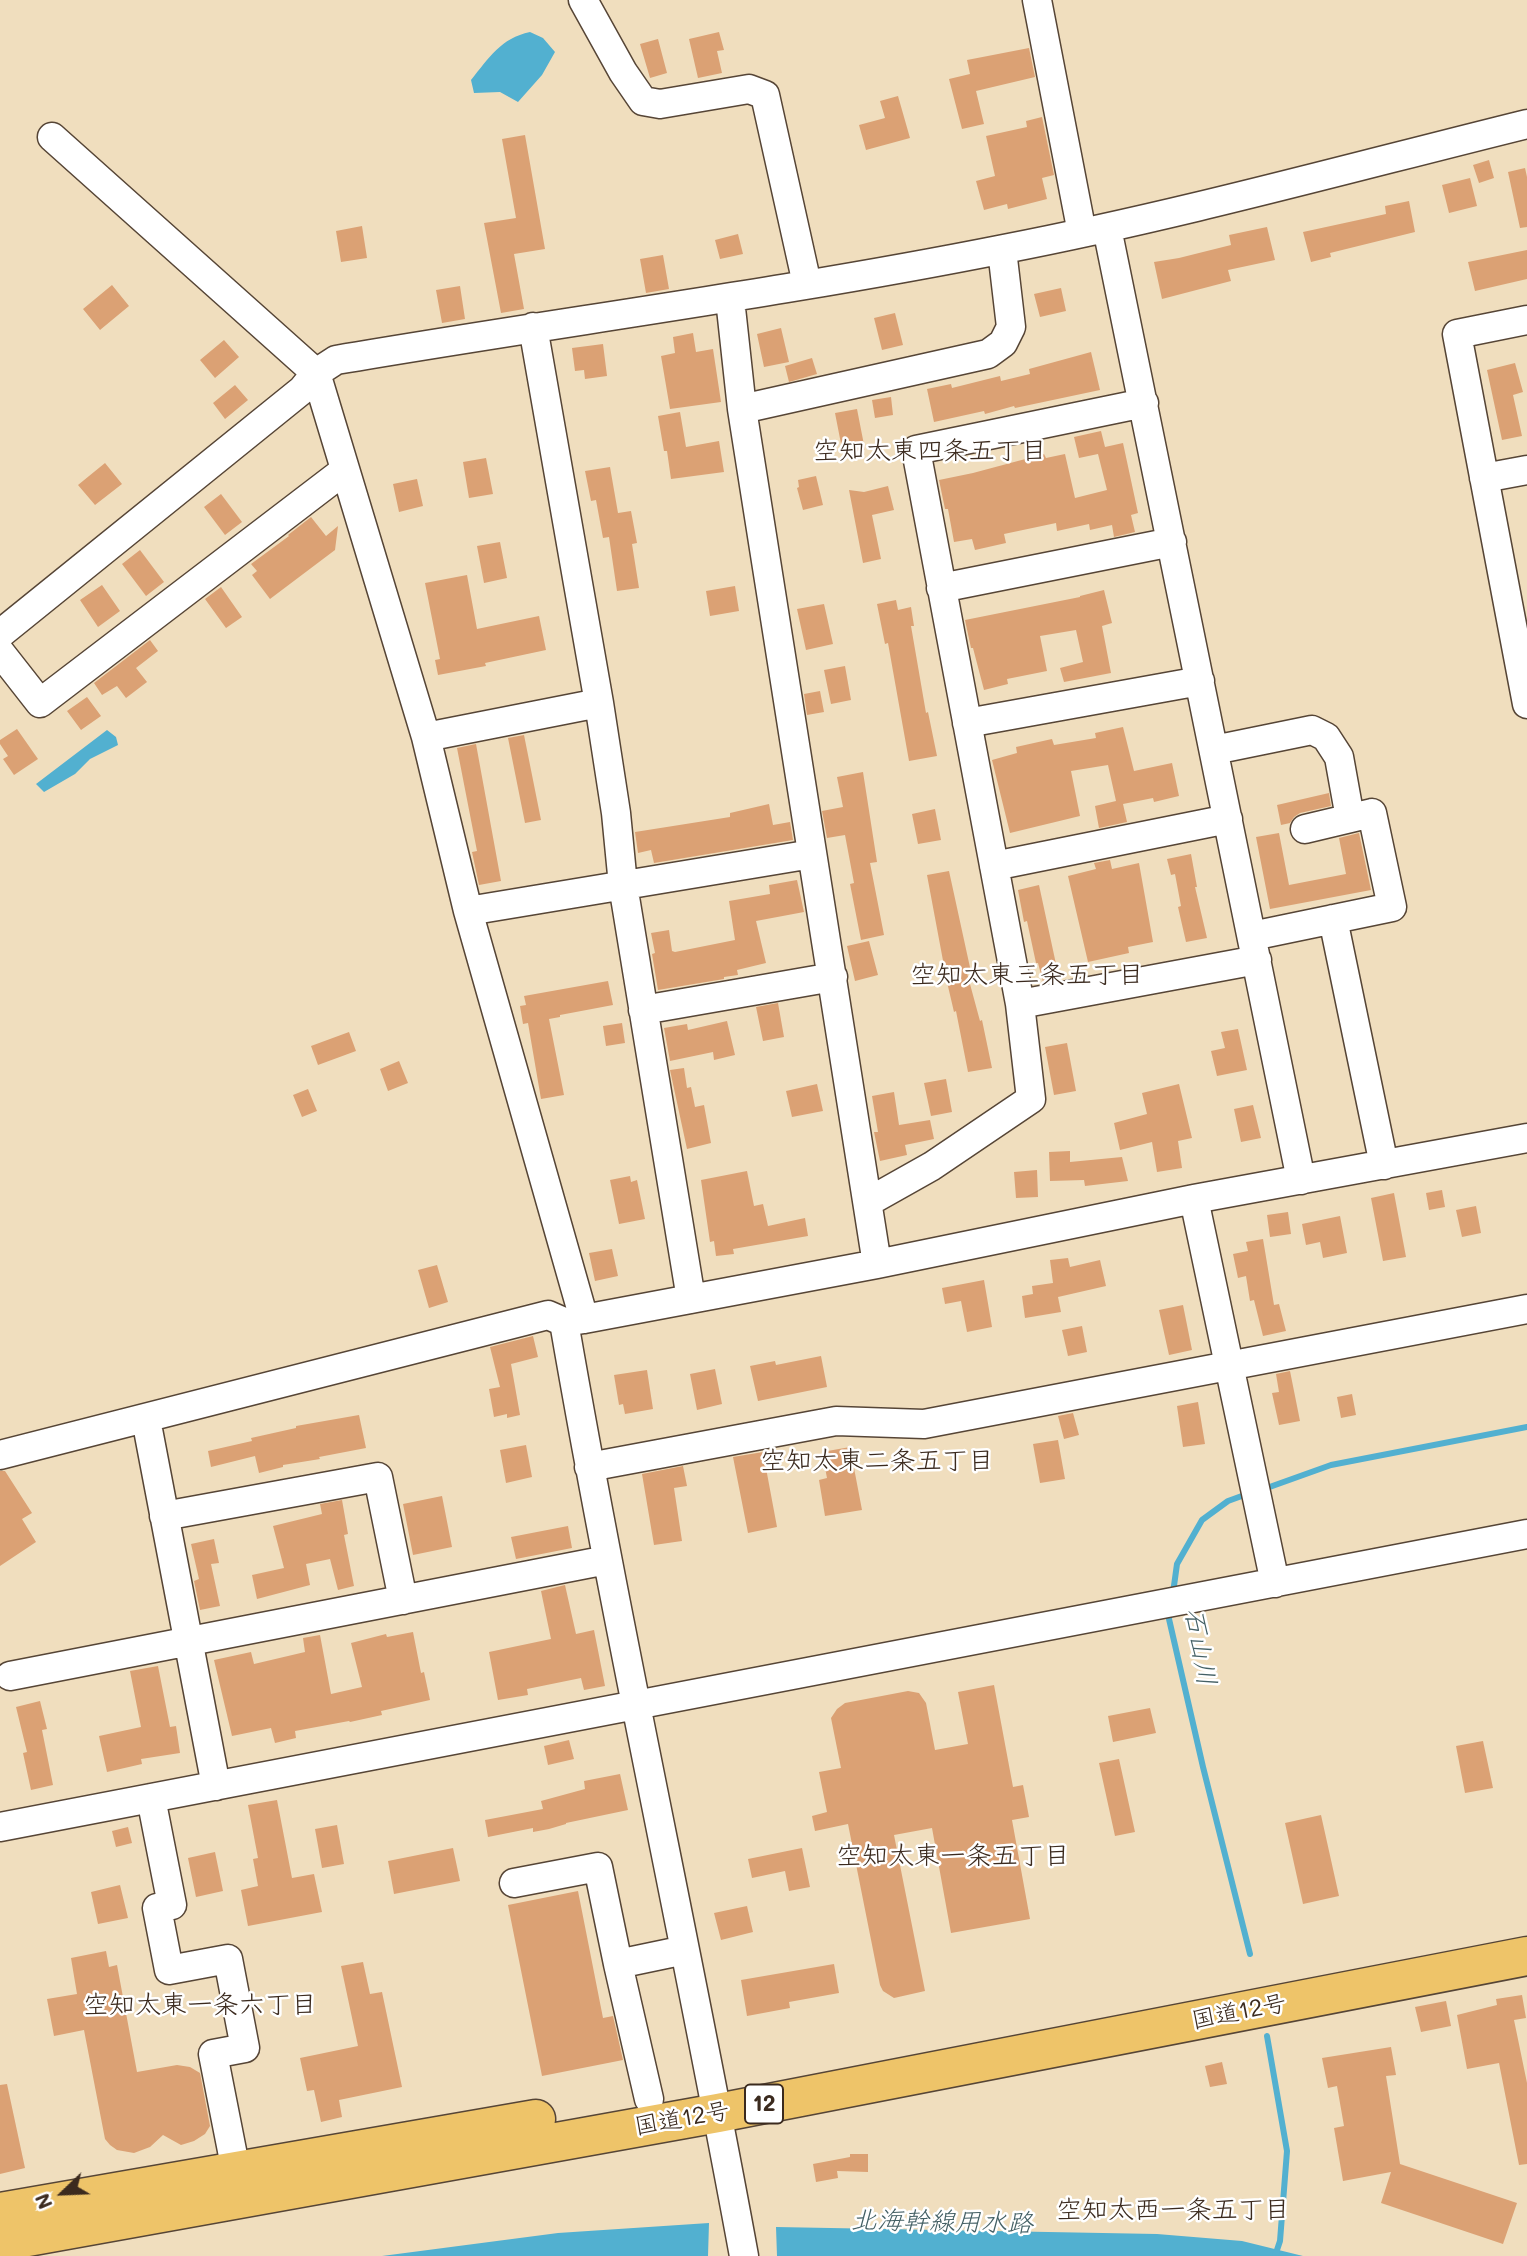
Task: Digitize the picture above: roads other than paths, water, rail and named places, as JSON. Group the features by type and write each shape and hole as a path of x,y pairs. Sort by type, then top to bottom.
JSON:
{"highway":[{"name":"国道12号","path":"0,2242 715,2100 1527,1932"},
{"name":"国道12号","path":"0,2212 649,2099 715,2100 1527,1956"}],"street":[{"path":"583,0 623,72 643,101 660,104 749,89 765,95 807,284"},
{"path":"1037,0 1095,231 1144,403 1301,1180"},
{"path":"0,634 302,390 316,373 336,360 533,327 730,299 1002,250 1095,231 1527,124"},
{"path":"52,137 316,373 426,737 574,1321 589,1467 744,2256"},
{"path":"742,409 988,354 1003,343 1011,327 1002,250"},
{"path":"730,299 742,409 877,1264"},
{"path":"1527,320 1457,334 1484,478 1519,623 1527,704"},
{"path":"533,327 599,703 616,813 623,885 691,1299"},
{"path":"868,1202 932,1166 1031,1099 1020,1004 916,450 1144,403"},
{"path":"0,652 40,703 345,470"},
{"path":"1484,478 1527,470"},
{"path":"941,588 1172,542"},
{"path":"967,723 1200,681"},
{"path":"426,737 599,703"},
{"path":"1214,750 1312,730 1326,737 1339,757 1350,818"},
{"path":"1020,1004 1254,948 1334,919 1392,907 1372,813 1304,829"},
{"path":"994,866 1228,819"},
{"path":"468,911 812,853"},
{"path":"1334,919 1384,1166"},
{"path":"643,1010 833,977"},
{"path":"0,1455 548,1315 574,1321 877,1264 1194,1199 1527,1138"},
{"path":"1194,1199 1275,1583"},
{"path":"589,1467 836,1421 925,1424 1527,1309"},
{"path":"146,1419 216,1786"},
{"path":"164,1516 378,1477 403,1600"},
{"path":"0,1827 1527,1534"},
{"path":"10,1676 607,1560"},
{"path":"152,1798 172,1905 157,1908 169,1970 228,1959 246,2048 213,2054 236,2171"},
{"path":"514,1883 598,1867 649,2099"},
{"path":"618,1964 685,1950"}],"water":[{"path":"530,32 543,38 555,52 542,75 518,102 500,92 474,93 471,80 490,57 511,39"},
{"path":"107,730 116,737 118,745 90,759 75,774 44,792 36,784"},
{"path":"709,2223 708,2256 382,2256 558,2233"},
{"path":"776,2227 1157,2234 1242,2241 1303,2256 777,2256"}],"waterway":[{"name":"石山川","path":"1264,1489 1331,1465 1527,1427"},
{"name":"石山川","path":"1173,1593 1177,1564 1202,1520 1228,1501 1250,1493"},
{"name":"石山川","path":"1170,1611 1169,1619 1203,1767 1250,1954"},
{"name":"石山川","path":"1267,2036 1287,2151 1280,2241 1275,2256"}],"district":[{"name":"空知太東四条五丁目","path":"930,451"},
{"name":"空知太東三条五丁目","path":"1027,975"},
{"name":"空知太東二条五丁目","path":"877,1461"},
{"name":"空知太東一条五丁目","path":"953,1856"},
{"name":"空知太東一条六丁目","path":"200,2005"},
{"name":"空知太西一条五丁目","path":"1173,2210"}],"water label":[{"name":"北海幹線用水路","path":"942,2222"}]}
